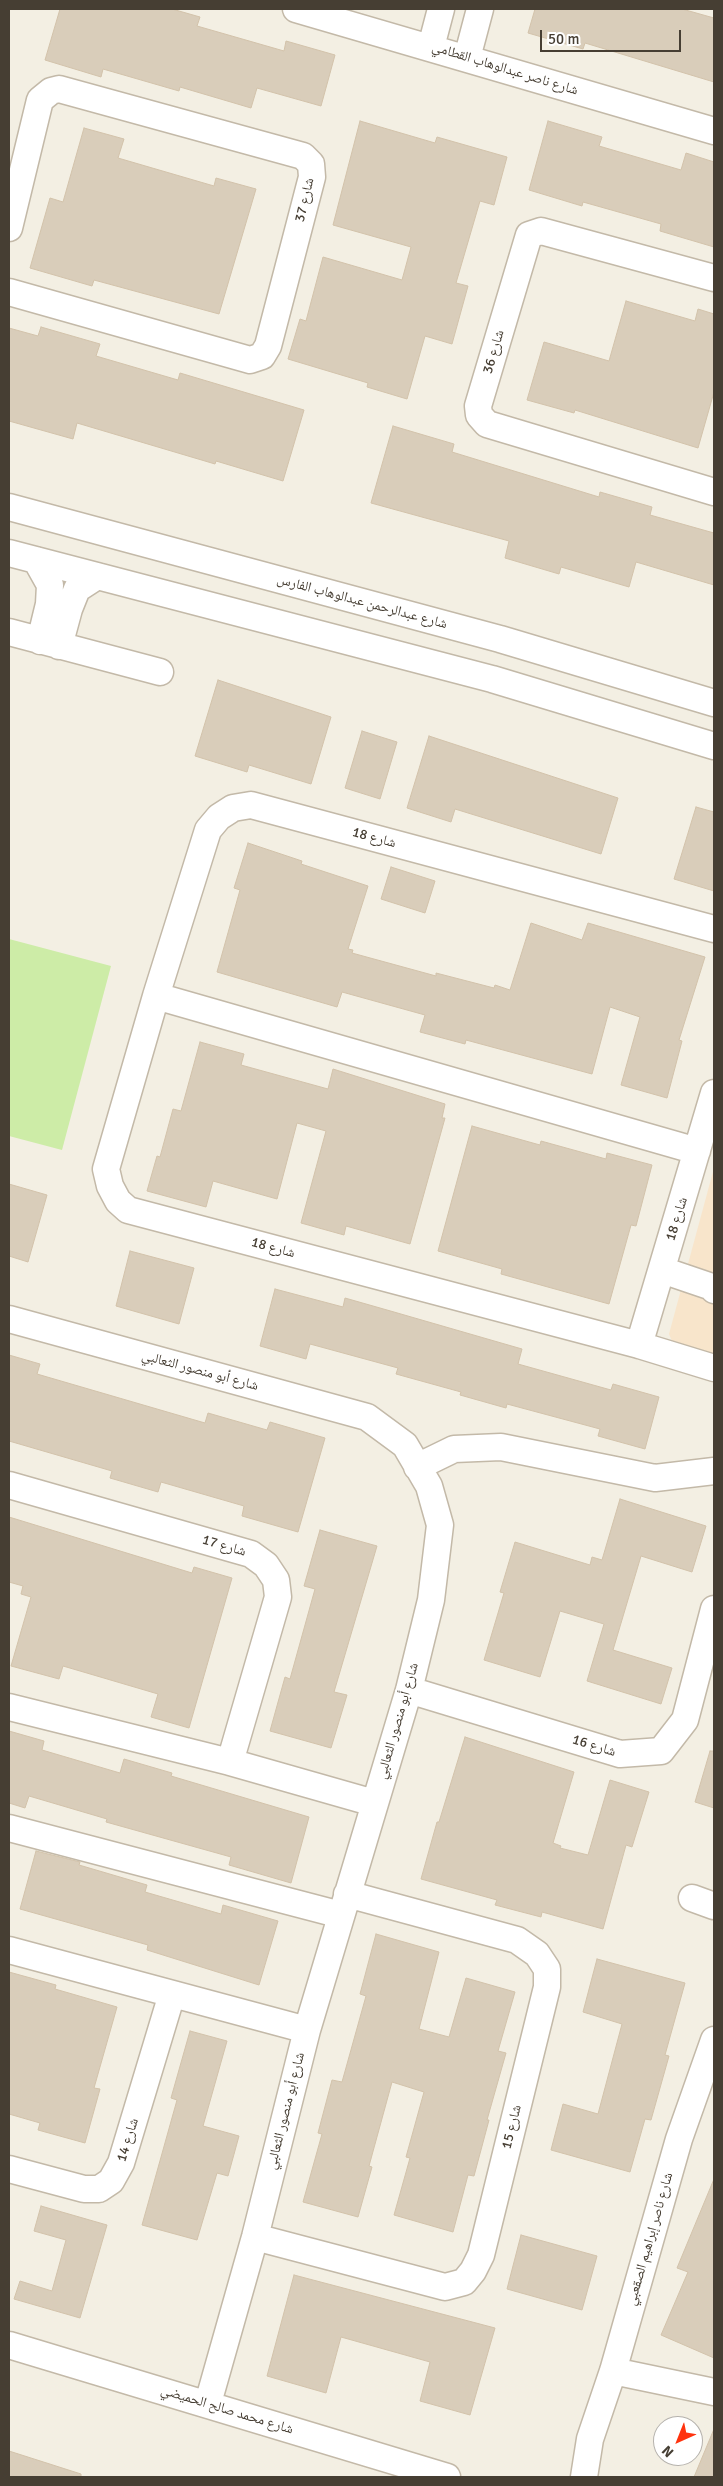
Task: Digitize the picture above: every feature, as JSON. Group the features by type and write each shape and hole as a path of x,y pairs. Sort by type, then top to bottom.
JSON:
{"street":[{"name":"شارع ناصر عبدالوهاب القطامي","path":"296,9 714,131"},
{"path":"431,47 441,9"},
{"path":"466,58 480,9"},
{"name":"شارع 37","path":"9,228 40,100 51,91 59,89 303,156 311,164 312,177 268,346 262,356 250,360 9,292"},
{"name":"شارع 36","path":"714,278 541,231 528,235 478,406 479,415 487,424 714,492"},
{"name":"شارع عبدالرحمن عبدالوهاب الفارس","path":"9,507 500,639 714,703"},
{"path":"9,553 492,679 714,746"},
{"path":"36,560 50,585 50,644"},
{"path":"50,644 77,589 97,576"},
{"path":"9,632 160,672"},
{"path":"492,679 506,672 512,658 510,650 500,639"},
{"path":"551,696 541,684 540,676 548,662 564,659"},
{"name":"شارع 18","path":"714,929 251,805 233,808 219,816 208,830 156,996 106,1169 110,1186 118,1201 128,1210 639,1345 714,1368"},
{"path":"156,996 697,1151"},
{"name":"شارع 18","path":"639,1345 714,1093"},
{"path":"664,1262 714,1282"},
{"name":"شارع أبو منصور الثعالبي","path":"9,1319 367,1417 405,1445 429,1486 440,1525 431,1600 409,1690 307,2030 254,2237 208,2403"},
{"path":"418,1467 454,1449 501,1447 655,1478 714,1471"},
{"name":"شارع 17","path":"9,1485 251,1554 266,1565 276,1580 278,1597 230,1762"},
{"name":"شارع 16","path":"409,1690 620,1754 661,1751 685,1720 714,1609"},
{"path":"9,1707 230,1762 374,1803"},
{"name":"شارع 15","path":"9,1828 344,1904 516,1940 537,1954 547,1969 547,1987 481,2255 473,2272 464,2282 445,2287 254,2237"},
{"path":"9,1950 307,2030"},
{"name":"شارع 14","path":"9,2169 84,2189 99,2189 111,2181 121,2163 172,1994"},
{"name":"شارع ناصر إبراهيم الصقعبي","path":"584,2477 590,2439 613,2371 679,2139 714,2040"},
{"name":"شارع محمد صالح الحميضي","path":"9,2345 208,2403 446,2477"},
{"path":"613,2371 714,2392"},
{"name":"شارع ناصر إبراهيم الصقعبي","path":"564,2477 590,2439"}],"shaded area":[{"path":"714,1168 714,1354 672,1341 669,1334"}],"green space":[{"path":"9,939 111,966 62,1150 9,1136"}],"building":[{"path":"60,9 172,9 200,17 197,26 284,51 286,41 335,55 321,106 257,88 251,108 180,87 179,91 103,69 101,77 45,60"},
{"path":"535,9 682,9 714,18 714,82 585,43 583,49 528,33"},
{"path":"360,121 435,143 437,137 507,157 494,205 480,201 456,283 468,286 452,344 425,336 407,399 367,387 368,383 288,359 300,319 306,321 323,257 402,280 411,247 333,225"},
{"path":"548,121 602,137 599,146 681,170 686,153 714,162 714,247 660,231 661,224 583,202 582,206 529,190"},
{"path":"84,128 124,139 118,158 214,186 216,178 256,189 219,314 94,280 92,286 30,268 50,198 63,202"},
{"path":"626,301 695,321 698,309 714,314 714,392 698,448 575,410 574,413 527,400 544,342 609,361"},
{"path":"41,327 100,344 96,356 178,380 180,373 304,410 283,481 216,461 215,464 77,423 73,439 9,421 9,328 38,336"},
{"path":"393,426 454,444 452,452 599,497 600,492 652,507 650,515 714,533 714,585 636,562 629,587 561,567 559,574 505,558 509,541 371,503"},
{"path":"218,680 331,717 311,784 249,765 247,772 195,756"},
{"path":"362,731 397,742 380,799 345,788"},
{"path":"429,736 618,798 601,854 455,809 451,822 407,808"},
{"path":"696,807 714,812 714,891 674,879"},
{"path":"248,843 302,861 301,864 368,886 348,949 353,950 352,953 436,976 436,973 494,988 495,985 510,990 531,923 582,940 588,923 705,957 679,1040 682,1041 667,1098 621,1085 640,1017 610,1007 592,1074 466,1040 465,1044 420,1032 425,1015 342,992 337,1007 217,972 240,890 234,888"},
{"path":"391,867 435,881 425,913 381,899"},
{"path":"200,1042 244,1054 241,1065 328,1089 333,1069 445,1104 442,1118 445,1118 410,1244 346,1226 344,1235 301,1223 326,1131 297,1123 277,1199 213,1181 206,1207 147,1191 157,1156 160,1157 173,1109 181,1111"},
{"path":"472,1126 540,1145 541,1141 606,1159 607,1153 652,1165 636,1226 631,1225 609,1304 501,1274 502,1269 438,1251"},
{"path":"9,1184 47,1195 28,1262 9,1256"},
{"path":"130,1251 194,1268 179,1324 116,1306"},
{"path":"275,1289 343,1307 345,1298 522,1349 518,1364 611,1390 613,1384 659,1397 645,1449 598,1436 600,1429 507,1404 506,1408 460,1395 461,1392 396,1374 398,1368 310,1344 306,1359 260,1346"},
{"path":"9,1355 40,1364 37,1374 205,1423 208,1413 267,1430 270,1422 325,1438 298,1532 242,1516 244,1506 161,1482 158,1492 110,1478 112,1471 9,1441"},
{"path":"620,1499 706,1526 692,1572 641,1556 613,1650 672,1668 661,1704 587,1681 604,1624 560,1611 540,1677 484,1660 504,1593 500,1592 515,1542 590,1565 592,1557 602,1560"},
{"path":"9,1517 192,1573 194,1567 232,1578 189,1728 151,1717 158,1694 63,1666 59,1679 11,1666 31,1597 21,1594 23,1586 9,1582"},
{"path":"320,1530 377,1546 334,1692 347,1695 331,1748 270,1731 285,1677 290,1679 315,1589 304,1586"},
{"path":"9,1731 44,1741 42,1750 120,1773 124,1759 172,1773 171,1776 309,1817 291,1883 229,1865 231,1857 106,1822 107,1819 29,1796 25,1808 9,1803"},
{"path":"465,1737 574,1772 553,1843 561,1846 560,1848 588,1855 610,1780 649,1792 632,1847 626,1845 603,1929 542,1912 541,1917 495,1905 497,1900 421,1879 437,1822 439,1822"},
{"path":"710,1751 714,1751 714,1808 695,1802"},
{"path":"36,1851 80,1862 79,1865 147,1885 145,1892 221,1914 223,1905 278,1921 259,1985 147,1950 148,1945 20,1909"},
{"path":"376,1934 439,1952 419,2029 449,2037 466,1978 515,1992 498,2051 506,2053 487,2120 489,2120 474,2176 468,2175 453,2232 394,2215 410,2158 406,2157 424,2092 392,2082 369,2166 372,2167 358,2217 303,2202 322,2134 318,2133 332,2080 342,2082 366,1996 360,1994"},
{"path":"597,1959 685,1983 665,2055 669,2056 651,2120 645,2119 630,2172 551,2150 563,2104 598,2114 622,2024 583,2012"},
{"path":"9,1972 56,1985 55,1989 117,2007 94,2088 100,2089 85,2143 38,2130 40,2123 9,2114"},
{"path":"190,2031 227,2041 203,2126 239,2136 228,2176 217,2173 197,2240 142,2225 177,2100 171,2098"},
{"path":"714,2179 714,2358 661,2335 688,2272 677,2268"},
{"path":"41,2206 107,2225 80,2318 14,2299 20,2281 52,2291 66,2240 34,2231"},
{"path":"521,2235 597,2256 582,2310 507,2289"},
{"path":"294,2275 495,2328 470,2415 420,2401 430,2362 341,2337 326,2393 267,2376"},
{"path":"714,2429 714,2477 694,2477 699,2466 703,2466 703,2455"},
{"path":"9,2451 81,2474 81,2477 9,2477"}]}
